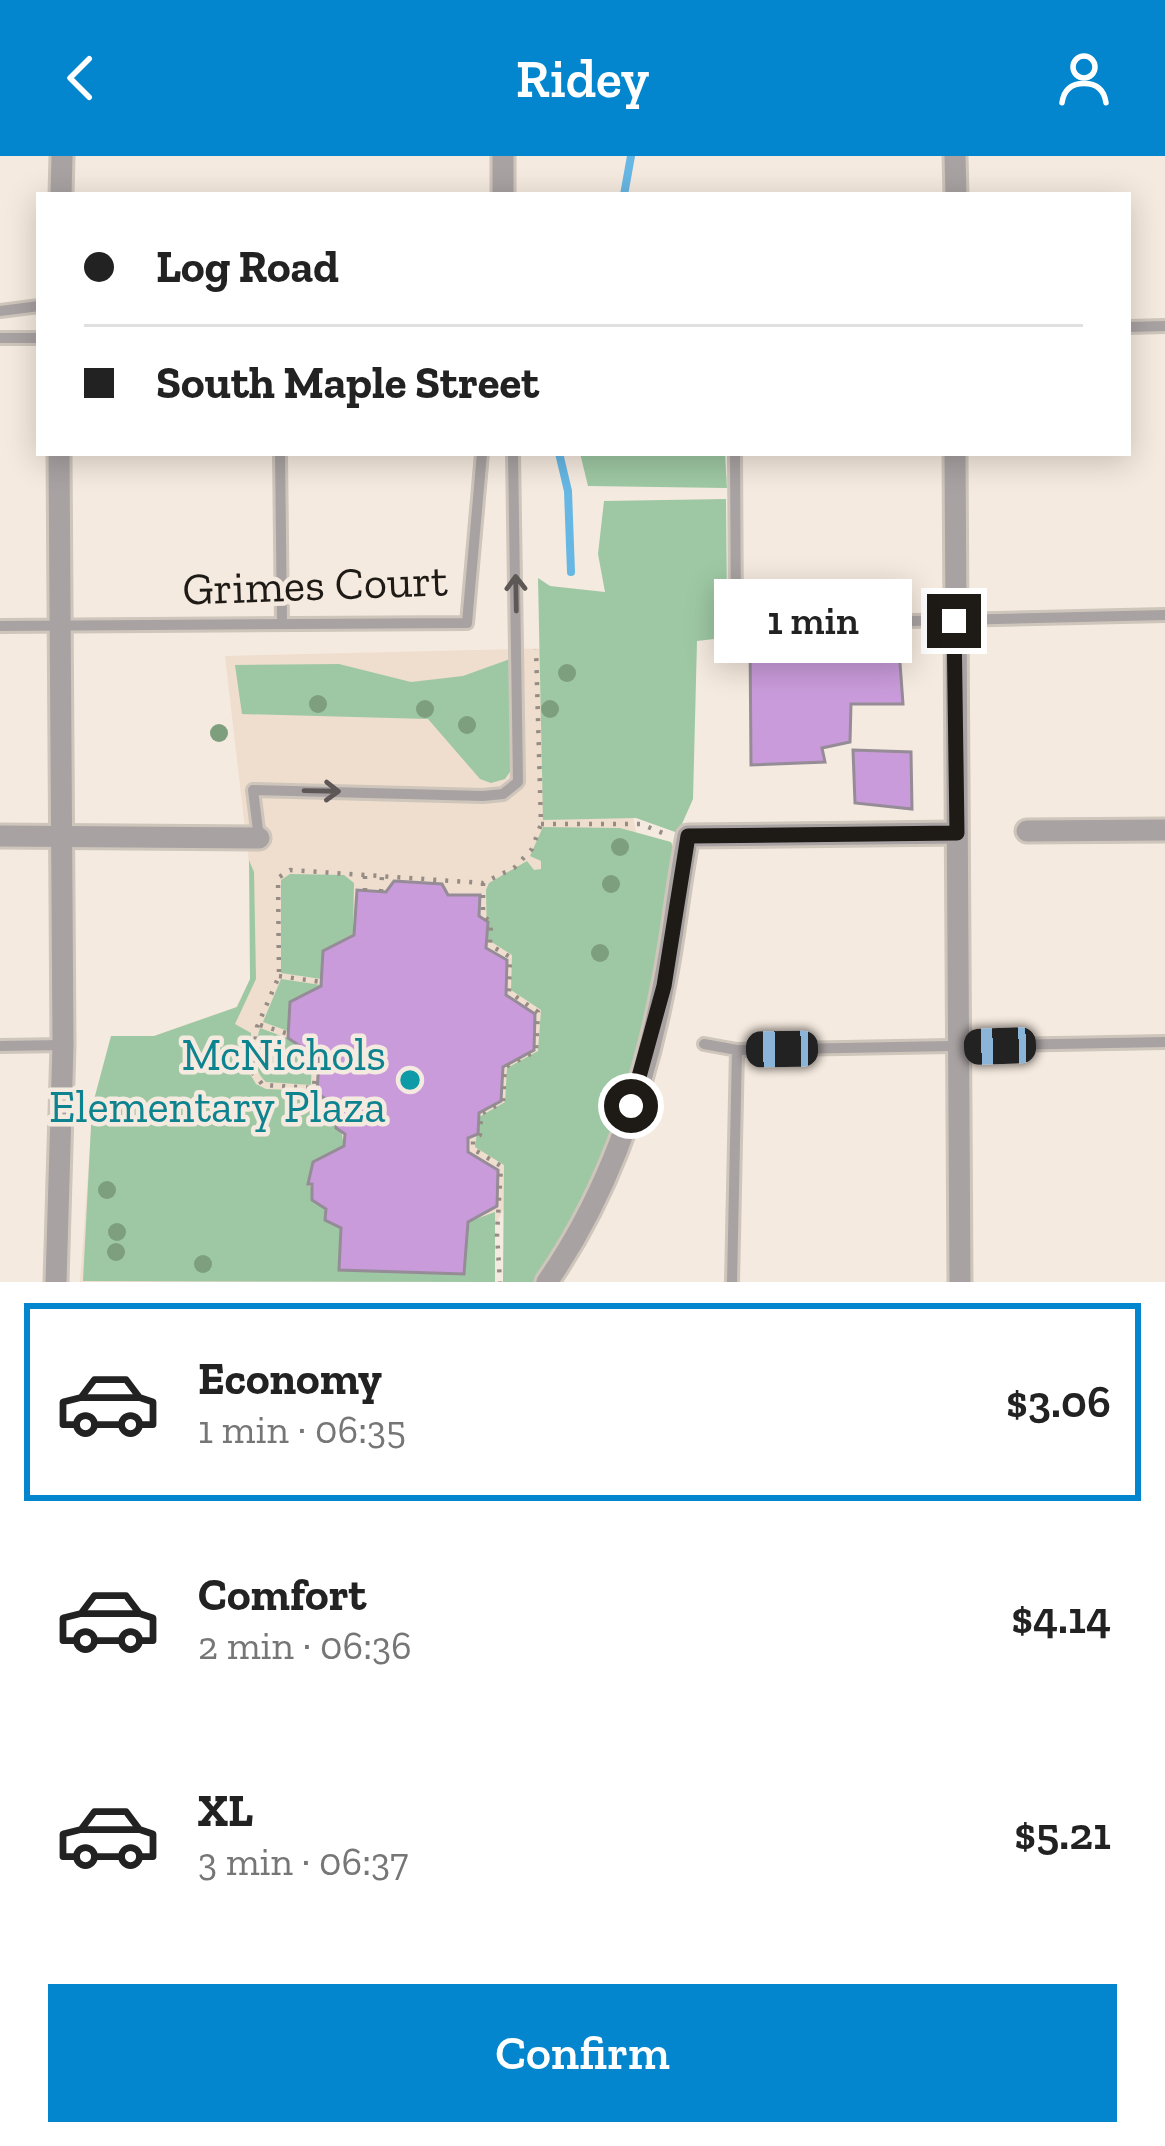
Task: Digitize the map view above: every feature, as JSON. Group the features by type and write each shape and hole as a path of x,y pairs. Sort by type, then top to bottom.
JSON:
{"street":[{"path":"61,192 62,156"},
{"path":"503,156 503,192"},
{"path":"956,156 956,192"},
{"path":"56,1282 63,1046 59,456"},
{"path":"955,456 960,1282"},
{"path":"1027,831 1165,830"},
{"path":"547,1282 591,1214 616,1158 664,986 687,841 957,833"},
{"path":"0,836 259,838"}],"lane":[{"path":"0,311 36,306"},
{"path":"1131,327 1165,326"},
{"path":"0,338 36,338"},
{"path":"280,456 282,624"},
{"name":"Grimes Court","path":"0,626 467,623 482,456"},
{"path":"259,838 253,790 484,796 503,794 518,782 513,456"},
{"path":"735,456 736,625 1165,616"},
{"path":"704,1044 737,1050 1165,1042"},
{"path":"0,1046 63,1046"},
{"path":"732,1282 737,1050"}],"path":[{"path":"316,1058 314,1088 263,1085 252,1072 258,1024 279,976 278,878 290,870 483,883 514,868 532,849 541,824 536,649"},
{"path":"541,824 640,824 687,841"},
{"path":"365,874 365,891"},
{"path":"381,892 382,875"},
{"path":"483,883 490,946 510,957 509,992 538,1012 536,1051 505,1067 503,1102 481,1114 480,1135 473,1140 473,1149 501,1166 500,1282"},
{"path":"279,976 321,982"},
{"path":"258,1024 289,1034"}],"shaded area":[{"path":"600,647 636,832 534,1152 465,1282 80,1282 92,1119 111,1036 154,1036 236,1007 250,980 250,872 225,656"}],"green space":[{"path":"581,456 725,456 727,488 588,486"},
{"path":"726,499 727,600 714,639 697,641 693,799 678,833 636,818 543,820 538,578 550,586 605,592 598,554 604,501"},
{"path":"510,659 514,766 505,779 491,783 480,779 428,719 242,714 235,665 339,664 411,682 463,676"},
{"path":"543,827 620,828 671,842 680,865 658,995 614,1157 543,1282 503,1282 504,1165 475,1147 479,1117 505,1102 507,1068 538,1051 541,1010 511,990 512,955 487,939 486,890 489,883 527,861 534,870 541,869 541,861 530,856"},
{"path":"249,860 254,872 256,979 235,1024 251,1033 250,1074 256,1084 266,1089 315,1091 337,1107 344,1146 314,1162 308,1183 326,1209 325,1220 341,1228 339,1269 464,1274 468,1222 495,1212 495,1282 83,1281 92,1107 111,1036 154,1036 237,1007 250,979"},
{"path":"290,874 344,875 354,883 353,934 323,950 321,979 281,973 281,880"},
{"path":"281,979 321,985 290,1002 288,1031 263,1022"},
{"path":"260,1028 312,1055 311,1085 266,1082 261,1077 256,1057"}],"building":[{"path":"750,636 898,636 903,704 851,704 850,742 822,748 825,762 751,765"},
{"path":"853,750 911,752 912,809 855,803"},
{"name":"McNichols Elementary Plaza","path":"394,881 442,884 448,895 480,895 479,916 488,922 486,948 507,960 506,995 535,1014 534,1050 503,1067 501,1101 479,1113 478,1134 468,1138 468,1152 498,1170 497,1206 468,1222 464,1274 339,1270 341,1228 325,1220 326,1209 312,1200 312,1184 308,1184 313,1162 344,1146 345,1134 336,1128 337,1107 317,1093 319,1059 288,1038 290,1002 321,986 323,951 354,935 357,890 386,892"}],"waterway":[{"path":"625,192 631,156"},
{"path":"560,456 568,491 571,572"}],"place":[{"name":"McNichols Elementary Plaza","path":"410,1080"}],"route":[{"path":"631,1106 664,986 688,836 957,833 954,621"}]}
